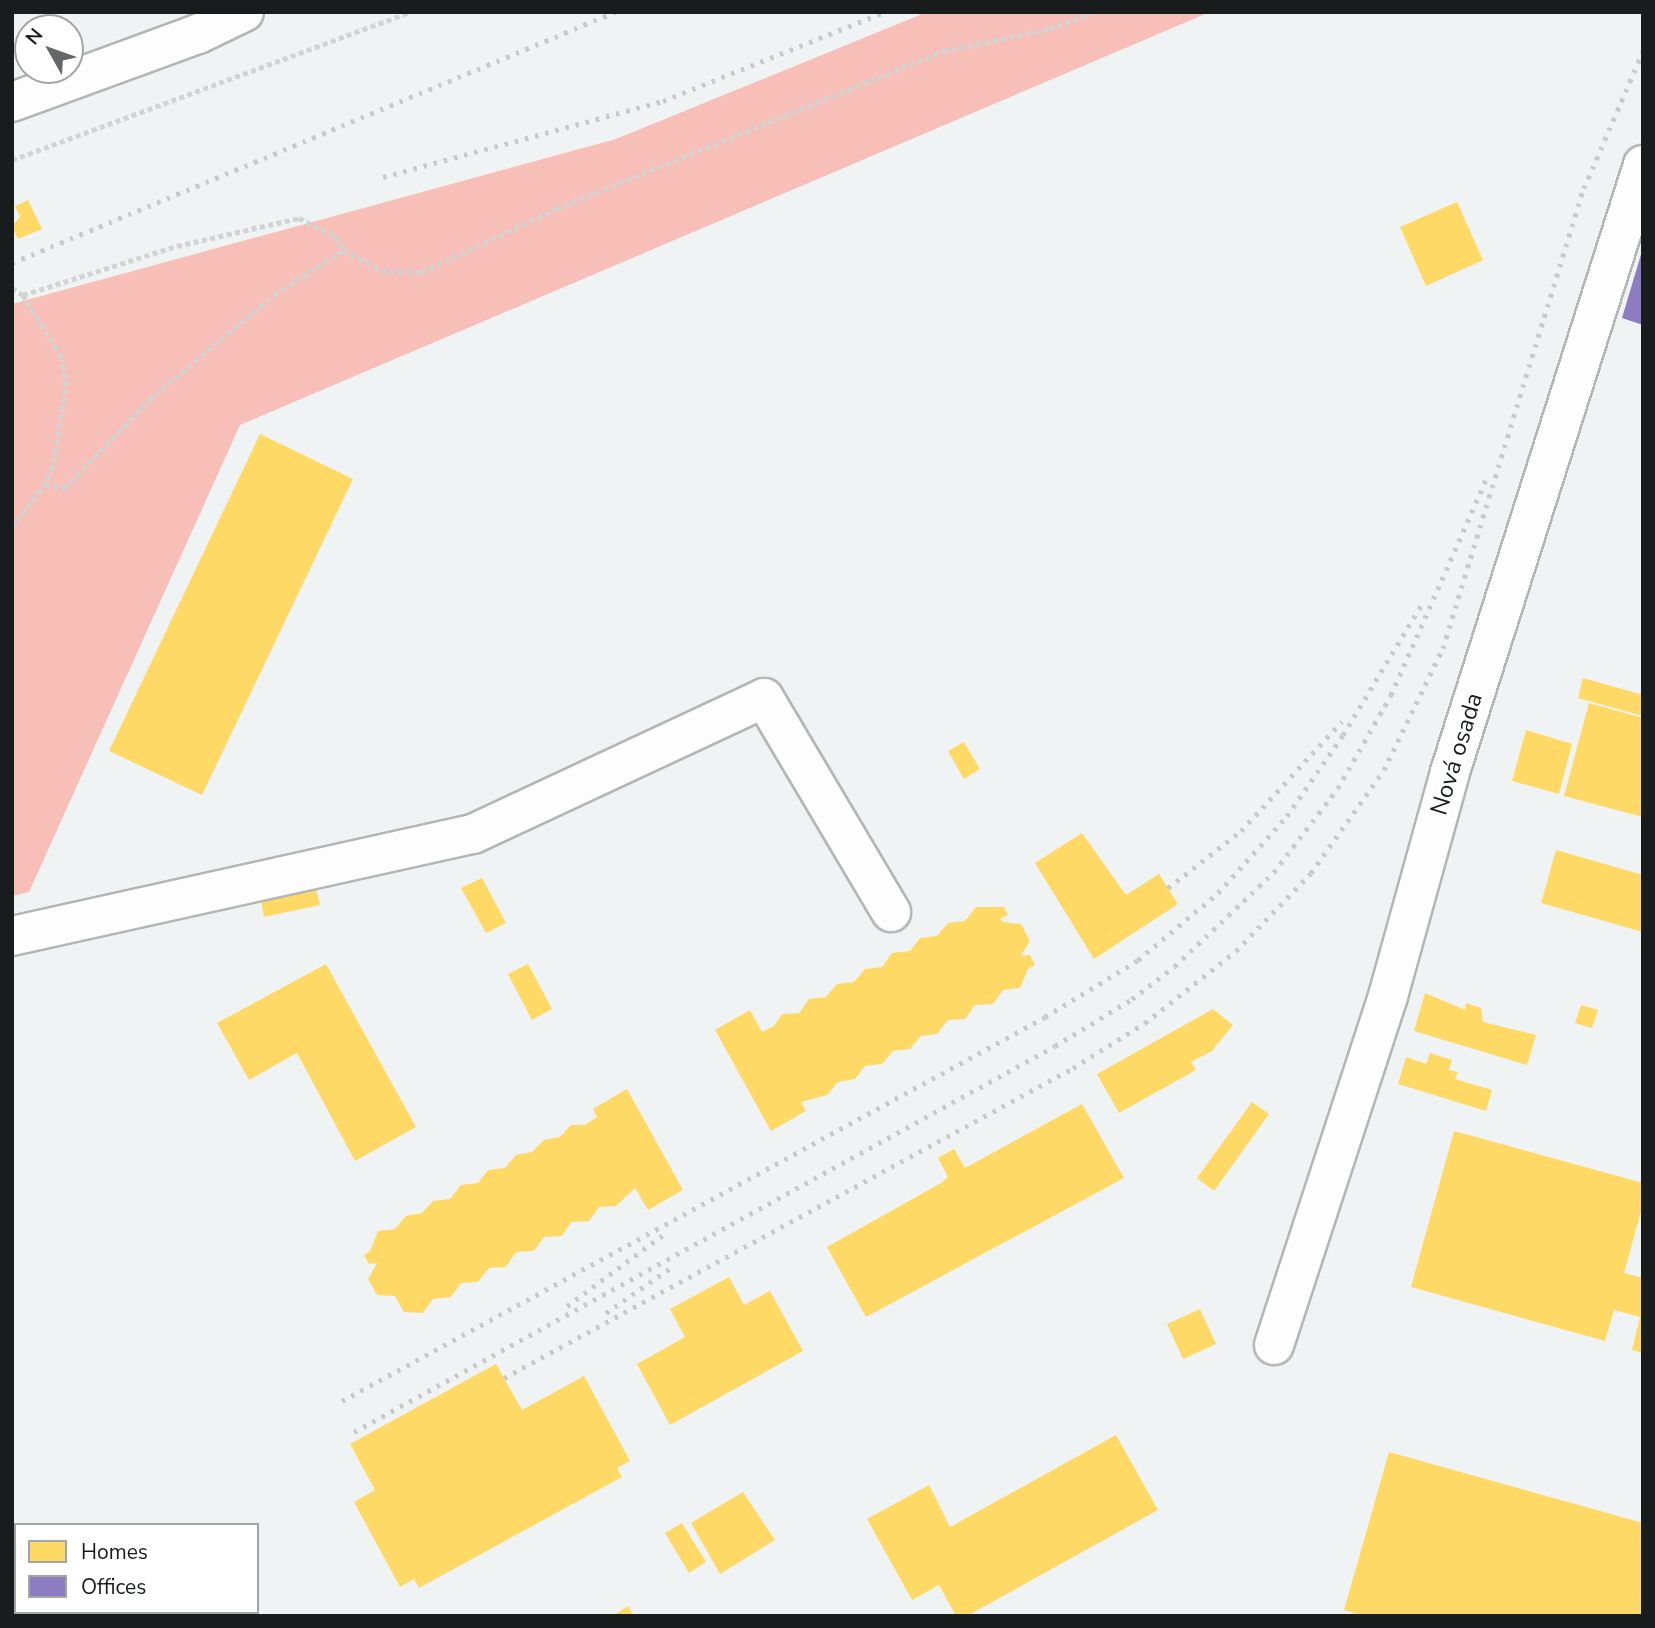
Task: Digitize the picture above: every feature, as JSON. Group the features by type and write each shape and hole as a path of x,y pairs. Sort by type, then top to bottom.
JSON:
{"street":[{"path":"12,102 198,34 244,12"},
{"name":"Nová osada","path":"1274,1345 1388,996 1450,772 1643,165"},
{"path":"12,936 473,834 764,698 891,912"}],"path":[{"path":"12,160 411,12"},
{"path":"23,295 177,246 299,218 335,237 344,250 382,271 422,272 556,209 943,51 1051,29 1094,12"},
{"path":"45,484 65,488 149,400 274,295 344,250"},
{"path":"12,288 23,295 61,356 67,381 53,467 45,484 12,527"}],"shaded area":[{"path":"927,12 1210,12 240,425 29,892 12,896 12,304 616,139"}],"building: Homes":[{"path":"28,200 42,229 18,239 12,226 20,217 15,206"},
{"path":"1457,202 1483,260 1426,286 1400,227"},
{"path":"260,434 353,479 202,795 109,751"},
{"path":"1583,678 1643,695 1643,716 1578,698"},
{"path":"1589,703 1643,718 1643,817 1564,796"},
{"path":"1526,730 1572,744 1559,794 1512,781"},
{"path":"964,742 980,769 964,779 948,751"},
{"path":"1082,833 1126,895 1159,874 1178,904 1094,959 1035,863"},
{"path":"1556,850 1643,875 1643,932 1541,903"},
{"path":"482,878 506,923 486,933 461,888"},
{"path":"315,884 320,905 264,917 260,896"},
{"path":"976,907 1004,907 1008,915 1000,919 1003,922 1021,924 1030,941 1021,956 1030,955 1035,965 1028,969 1020,988 1003,990 993,1004 975,1005 965,1019 948,1020 937,1034 921,1036 910,1049 893,1051 882,1064 865,1066 855,1079 838,1082 827,1095 801,1102 806,1111 771,1131 715,1030 750,1010 762,1032 774,1026 782,1014 799,1013 809,999 826,997 837,984 854,982 865,969 882,967 892,953 910,951 920,938 937,936 948,923 965,921"},
{"path":"326,964 416,1127 355,1161 297,1053 249,1080 217,1023"},
{"path":"528,964 552,1009 532,1020 508,974"},
{"path":"1425,993 1465,1010 1466,1003 1481,1008 1483,1022 1536,1035 1527,1065 1414,1031"},
{"path":"1581,1005 1598,1010 1592,1028 1575,1023"},
{"path":"1213,1009 1233,1025 1212,1051 1191,1062 1196,1070 1119,1113 1097,1074"},
{"path":"1430,1053 1452,1060 1449,1070 1458,1072 1455,1079 1492,1090 1486,1111 1398,1084 1406,1057 1426,1064"},
{"path":"627,1089 683,1190 648,1210 635,1188 616,1206 599,1207 589,1221 571,1222 562,1236 544,1237 534,1251 516,1252 506,1267 489,1268 478,1282 461,1283 451,1297 433,1299 423,1313 404,1312 395,1296 377,1295 368,1279 377,1263 369,1264 364,1255 370,1251 378,1231 395,1229 406,1216 422,1213 433,1201 450,1199 461,1185 478,1183 488,1170 505,1168 516,1155 532,1152 544,1140 560,1137 571,1125 585,1125 597,1117 593,1109"},
{"path":"1252,1102 1269,1114 1214,1191 1197,1178"},
{"path":"1082,1104 1124,1178 866,1317 827,1247 941,1183 948,1177 938,1158 954,1149 965,1168"},
{"path":"1454,1131 1643,1183 1643,1204 1624,1273 1643,1278 1643,1353 1632,1350 1640,1317 1614,1310 1605,1341 1411,1287"},
{"path":"729,1277 744,1305 770,1291 803,1351 670,1425 637,1364 685,1337 670,1309"},
{"path":"1200,1309 1216,1344 1183,1359 1167,1324"},
{"path":"496,1364 522,1410 584,1376 630,1461 617,1468 622,1477 419,1588 414,1579 400,1587 354,1502 375,1490 350,1444"},
{"path":"1116,1435 1158,1510 967,1616 956,1616 939,1585 912,1600 867,1519 929,1485 950,1527"},
{"path":"1389,1452 1643,1523 1643,1616 1364,1616 1344,1610"},
{"path":"743,1492 775,1540 720,1574 691,1523"},
{"path":"682,1523 706,1562 689,1573 665,1533"},
{"path":"628,1606 634,1616 613,1616"}],"building: Offices":[{"path":"1643,251 1643,325 1622,318"}],"railway":[{"path":"12,263 615,12"},
{"path":"383,177 663,101 884,12"},
{"path":"504,1378 1073,1068 1145,1023 1236,951 1311,873 1384,770 1443,648 1584,188 1643,51"},
{"path":"354,1432 1055,1046 1132,999 1175,966 1274,872 1338,788 1391,695 1487,477"},
{"path":"342,1401 1045,1017 1138,960 1218,893 1287,816 1343,735 1422,604"},
{"path":"1168,888 1241,831 1342,721"},
{"path":"567,1306 663,1235"},
{"path":"606,1313 669,1269"}]}
